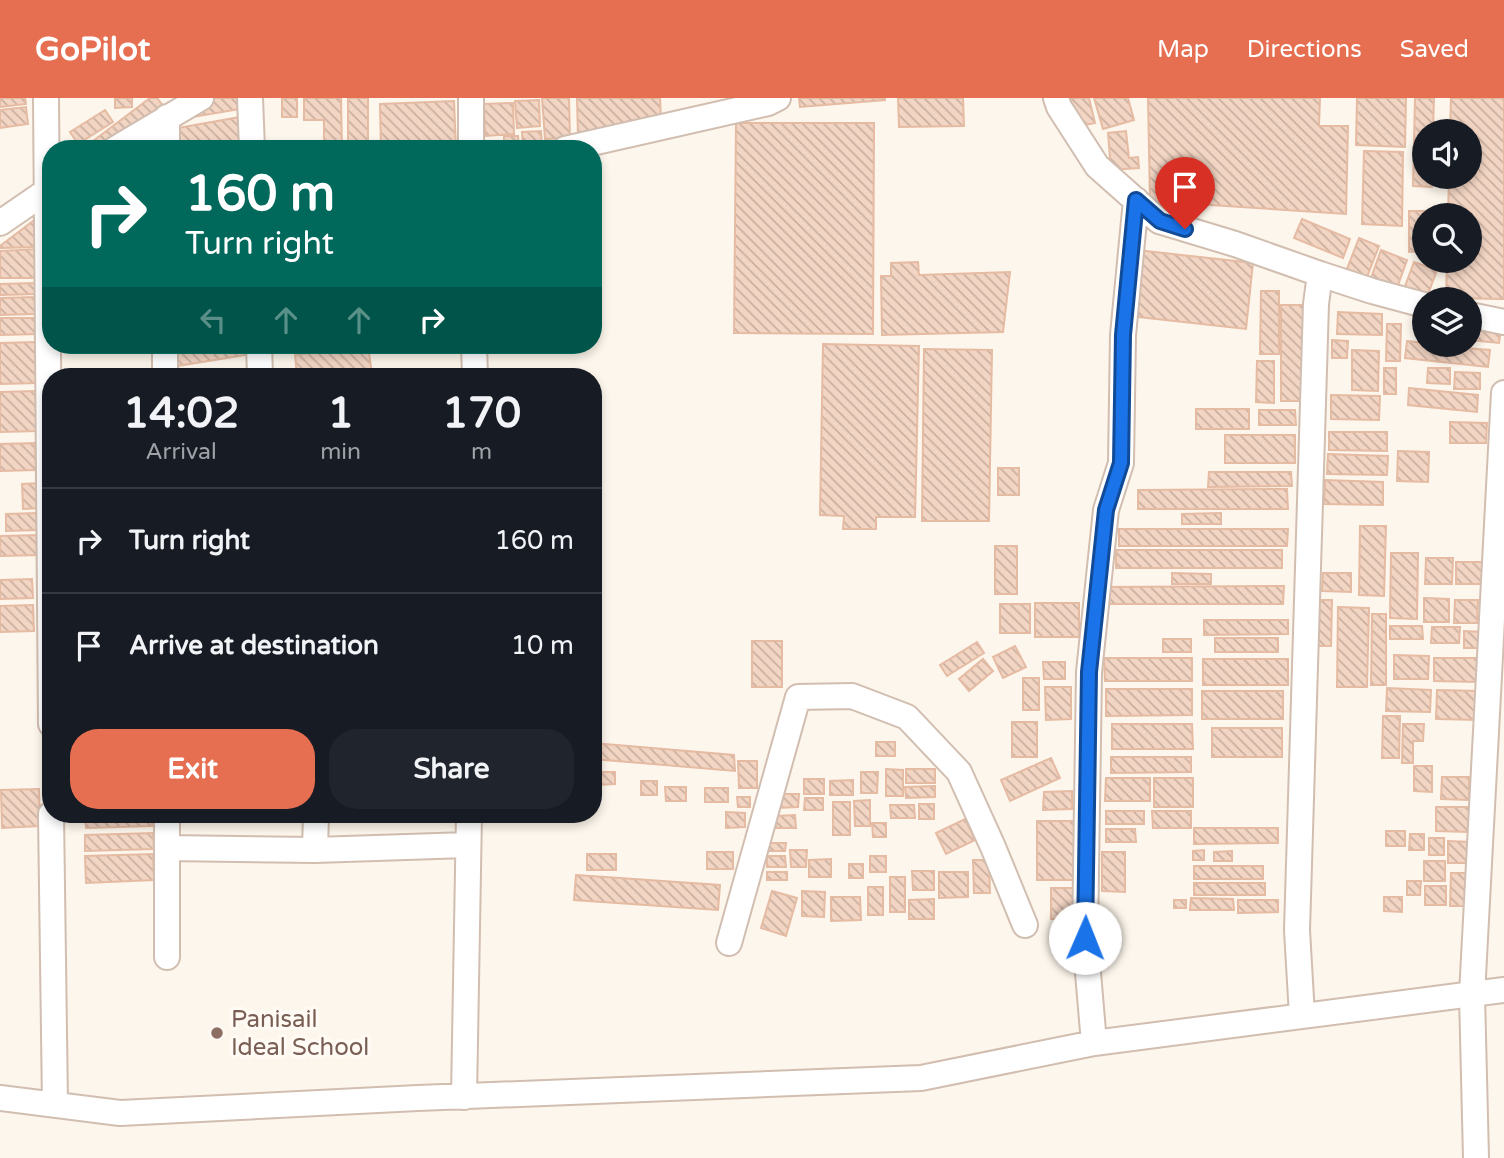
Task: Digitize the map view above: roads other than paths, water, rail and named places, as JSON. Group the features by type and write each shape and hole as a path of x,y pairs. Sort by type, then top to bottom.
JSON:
{"street":[{"path":"46,98 47,140"},
{"path":"130,140 201,98"},
{"path":"250,98 252,140"},
{"path":"471,98 471,140"},
{"path":"602,141 768,103 778,98"},
{"path":"1056,98 1097,166 1160,221 1412,302"},
{"path":"167,117 167,140"},
{"path":"0,223 42,194"},
{"path":"1094,1043 1085,938 1089,672 1106,510 1121,463 1123,335 1136,200"},
{"path":"1302,1016 1297,930 1316,304 1320,274"},
{"path":"1482,317 1504,322"},
{"path":"1476,1158 1472,995 1504,393"},
{"path":"729,943 798,697 852,696 907,718 959,772 1024,925"},
{"path":"51,823 55,1105"},
{"path":"167,823 167,957"},
{"path":"315,849 316,823"},
{"path":"464,1097 468,823"},
{"path":"167,848 315,849 467,845"},
{"path":"0,1098 120,1113 921,1078 1094,1043 1504,990"}],"place":[{"name":"Panisail Ideal School","path":"217,1033"}]}
